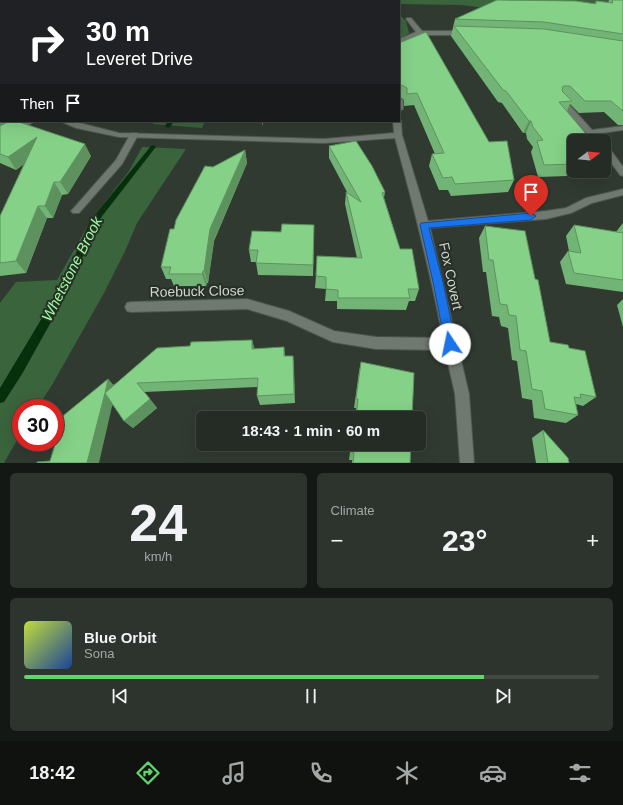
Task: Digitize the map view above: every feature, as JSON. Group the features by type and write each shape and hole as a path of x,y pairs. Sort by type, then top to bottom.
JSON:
{"street":[{"path":"409,19 420,33"},
{"path":"400,41 420,33 471,33"},
{"path":"561,101 591,132 623,128"},
{"path":"0,140 29,122"},
{"path":"67,122 119,135 134,136 324,141 398,135"},
{"name":"Fox Covert","path":"397,122 398,135 424,225 438,282 450,344 462,394 467,463"},
{"path":"76,211 119,162 134,136"},
{"path":"611,157 623,173"},
{"path":"424,225 546,215 568,211 589,200 623,192"},
{"name":"Roebuck Close","path":"131,307 247,304 289,316 333,336 376,344 450,344"}],"green space":[{"path":"400,0 623,0 623,7 559,9 478,7 461,5 400,4"},
{"path":"400,15 406,21 409,33 400,39"},
{"path":"154,122 205,122 202,128 153,124"},
{"path":"142,147 186,149 137,223 104,293 43,399 12,399 12,449 4,463 0,463 0,303 16,282 57,280 91,220 129,171"}],"building":[{"path":"497,0 576,1 596,4 596,1 613,3 612,0 623,0 623,34 544,22 455,19"},
{"path":"454,26 544,29 623,41 623,111 611,101 585,101 570,86 563,86 562,91 572,101 559,102 586,134 567,134 567,164 544,165 537,141 543,140 533,127 531,121 529,121 506,91 503,90"},
{"path":"426,32 489,142 507,141 514,180 455,184 452,177 443,178 432,154 444,153 417,93 407,94 407,88 402,85 400,86 400,43"},
{"path":"8,122 19,122 85,144 60,182 54,182 45,206 38,206 16,261 0,263 0,216 37,137 8,157 0,154 0,126"},
{"path":"356,141 372,166 385,192 382,193 400,249 412,249 419,289 408,289 410,298 338,298 338,290 326,289 326,277 316,276 317,256 362,258 346,192 361,202 329,146"},
{"path":"245,150 210,229 204,271 202,274 169,274 171,267 161,267 170,229 174,229 176,220 205,166 213,167"},
{"path":"282,224 314,225 313,265 256,263 258,250 249,250 252,231 281,232"},
{"path":"574,225 623,233 623,280 574,273 568,251 581,253"},
{"path":"485,226 525,231 535,279 538,280 550,342 568,345 569,348 585,351 596,397 580,394 581,398 574,397 578,415 545,409 542,391 532,389 526,351 520,350 516,316 509,315 507,305 500,304 493,260 489,260"},
{"path":"252,340 252,349 284,347 284,356 293,356 294,394 257,396 258,378 137,383 150,399 124,421 105,393 157,348 190,346 191,342"},
{"path":"361,362 414,373 412,411 357,411 358,399 356,399"},
{"path":"108,379 87,463 37,463 50,461 53,451 64,451 64,415"},
{"path":"543,430 568,458 569,463 548,463"},
{"path":"411,451 410,463 353,463 354,453 351,452"}],"waterway":[{"name":"Whetstone Brook","path":"168,126 170,122"},
{"name":"Whetstone Brook","path":"0,398 18,370 67,285 93,223 153,147"}],"route":[{"path":"450,344 438,282 424,225 531,216"}]}
